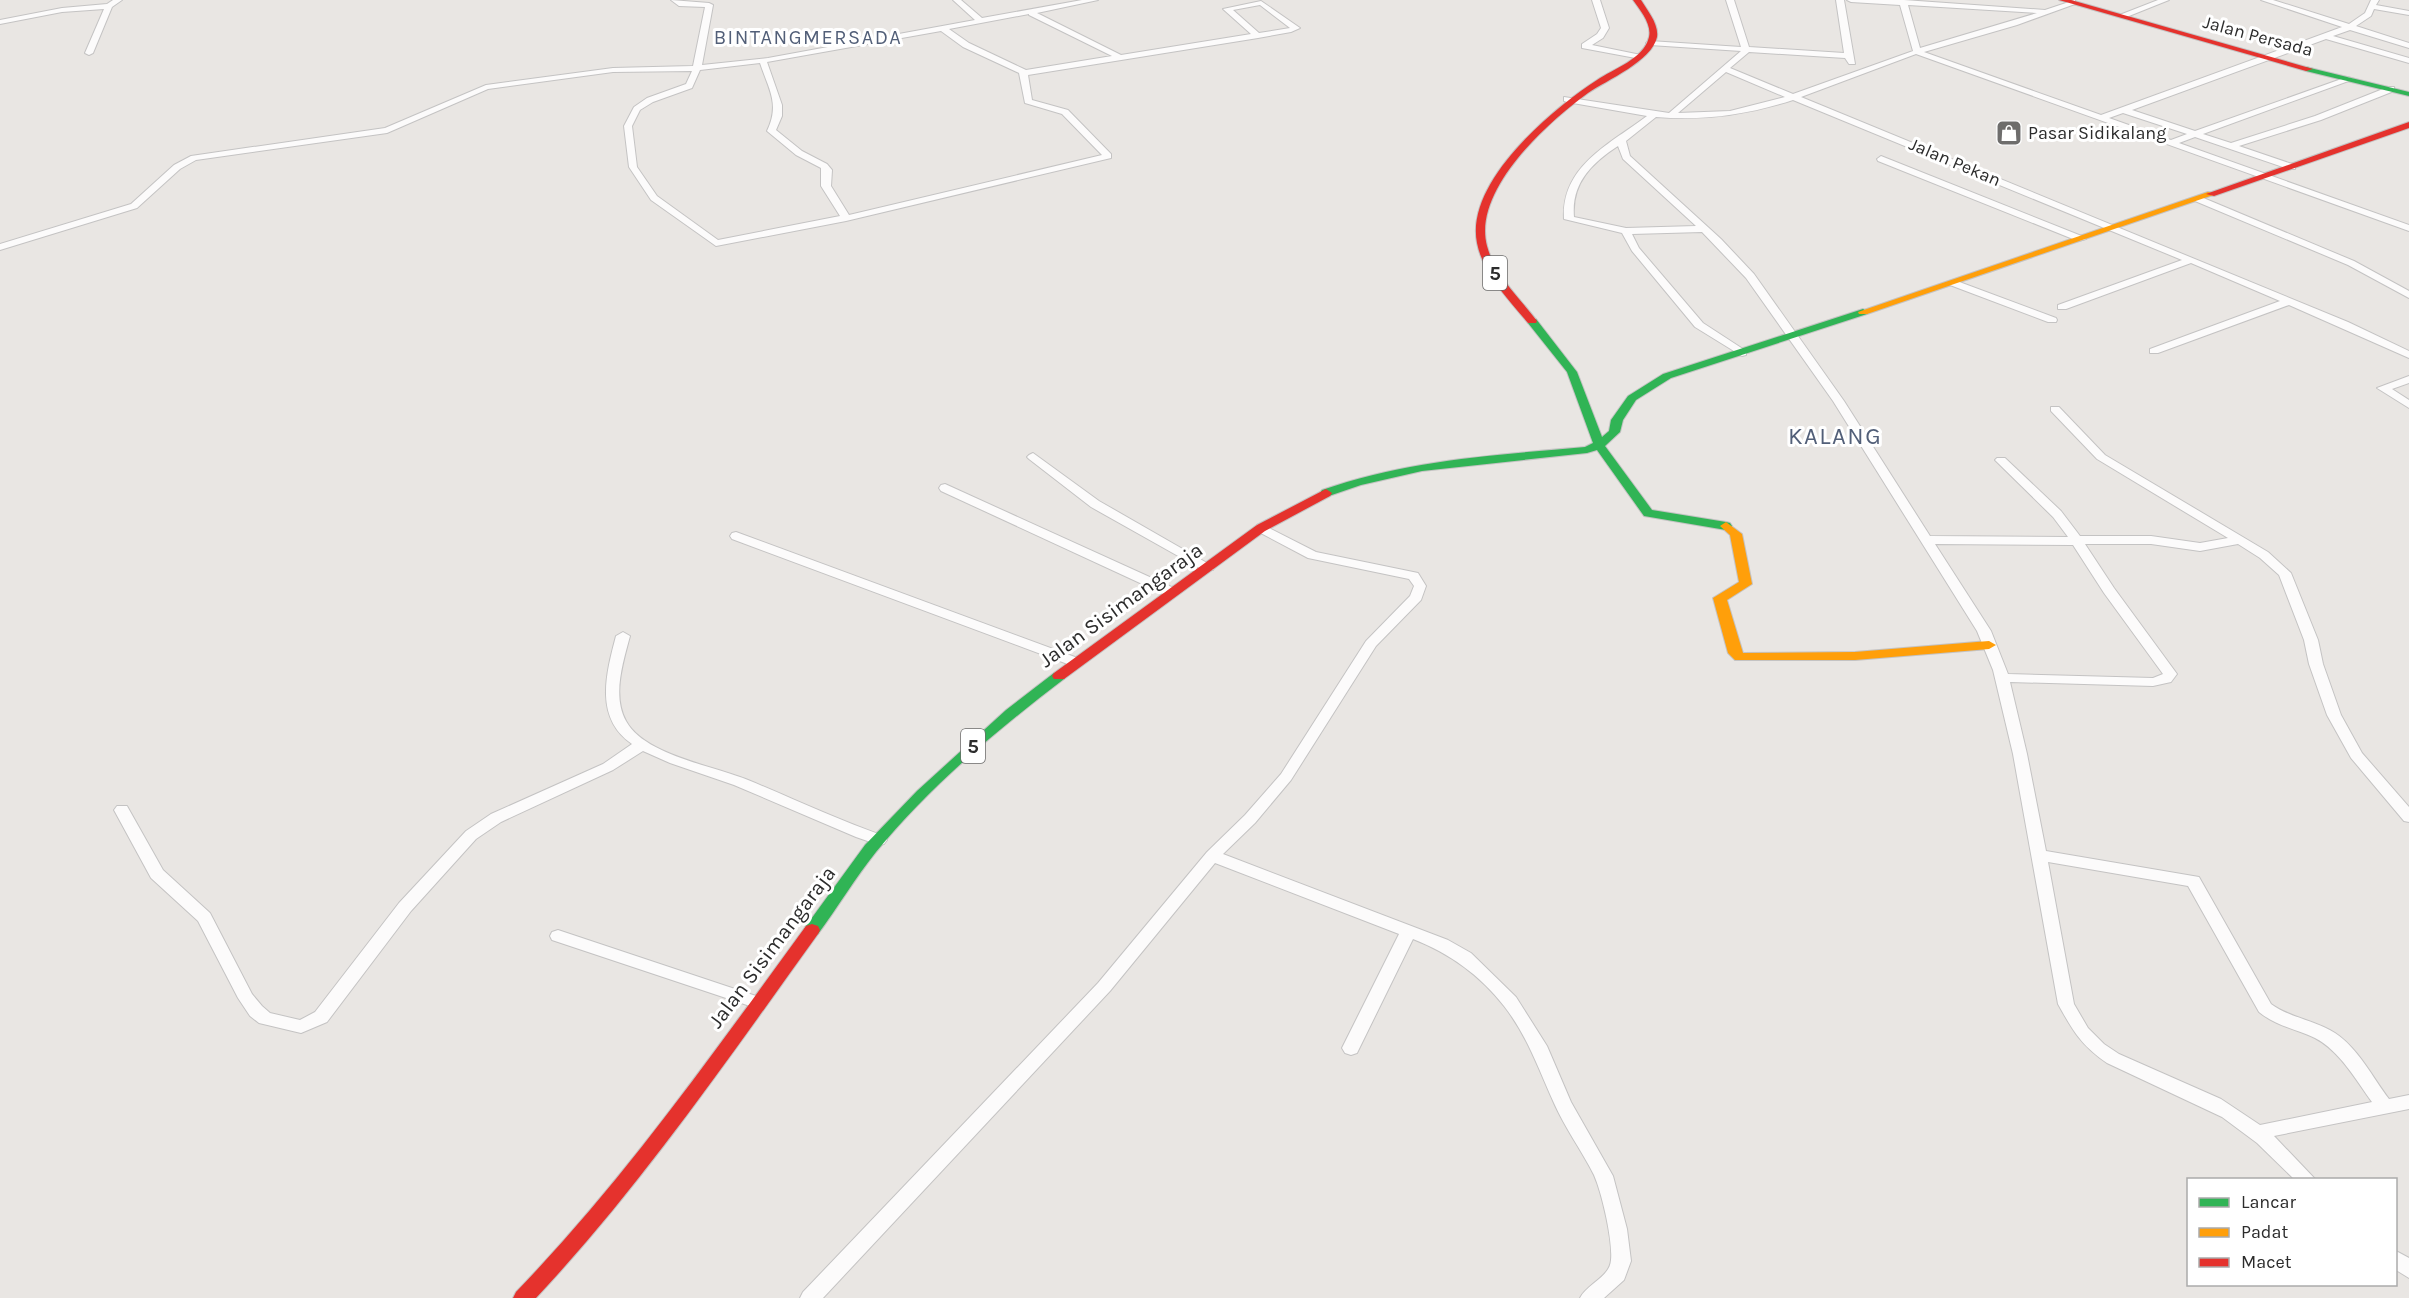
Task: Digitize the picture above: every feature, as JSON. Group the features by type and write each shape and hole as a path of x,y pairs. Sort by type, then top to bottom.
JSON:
{"main road":[{"name":"5","path":"1635,0 1651,35 1636,56"},
{"name":"5","path":"1599,445 1573,374 1496,275 1482,245 1479,227 1484,209 1507,168 1569,101 1636,56 1650,43 1653,30 1635,0"},
{"name":"Jalan Persada","path":"2068,1 2263,58 2409,94"},
{"path":"1989,645 1855,657 1740,657 1735,653 1720,598 1725,593 1738,590 1746,584 1736,534 1730,527 1648,513 1599,445 1614,432 1617,420 1632,398 1667,376 1954,283 2268,176 2409,125"},
{"name":"Jalan Sisimangaraja","path":"523,1298 564,1257 612,1200 756,1002 879,840 946,771 1015,708 1261,528 1314,498 1353,482 1383,475 1467,462 1587,450 1599,445"}],"street":[{"path":"0,22 62,10 109,6 118,0"},
{"path":"675,0 680,4 709,5 696,68 689,86 643,104 631,117 628,126 633,167 654,198 716,243 846,218 1108,156 1065,112 1028,101 1024,73"},
{"path":"957,0 982,22"},
{"path":"1048,0 1059,7"},
{"path":"0,247 134,206 151,194 182,163 206,155 387,130 486,87 613,70 696,68 763,61 1094,0"},
{"path":"1596,0 1605,28 1600,36 1585,46 1636,56"},
{"path":"1730,0 1746,51"},
{"path":"1840,0 1848,56 1860,72"},
{"path":"1851,0 2050,12"},
{"path":"2121,16 2165,0"},
{"path":"2265,0 2409,46"},
{"path":"1569,101 1653,115 1730,114 1797,96 1917,52 2033,18 2050,12 2068,1"},
{"path":"1903,2 1917,52"},
{"path":"942,28 966,45 1024,73 1123,59 1258,36 1296,28 1261,3 1227,9 1258,36"},
{"path":"2103,117 2350,27 2361,21 2374,3 2409,13"},
{"path":"89,54 109,6"},
{"path":"2023,10 2033,18"},
{"path":"1032,13 1123,59"},
{"path":"2325,36 2409,61"},
{"path":"1650,43 1848,56"},
{"path":"1671,115 1746,51"},
{"path":"1917,52 2409,228"},
{"path":"763,61 778,105 778,116 771,131 799,153 824,166 827,170 826,186 846,218"},
{"name":"Jalan Pekan","path":"1726,70 1797,96 2191,260 2409,355"},
{"path":"2170,143 2350,79"},
{"path":"2231,146 2318,118 2391,89"},
{"path":"2124,110 2292,167"},
{"path":"1653,115 1585,166 1572,184 1568,218 1626,231 1705,229"},
{"path":"1621,140 1626,157 1634,167 1705,229 1750,276 1838,401 1984,631 2001,678 2020,754 2066,1004 2085,1035 2111,1057 2215,1104 2259,1132 2306,1178"},
{"path":"1881,159 2081,239"},
{"path":"2198,200 2351,263 2409,295"},
{"path":"1626,231 1635,249 1698,325 1742,353"},
{"path":"2062,307 2191,260"},
{"path":"1954,283 2052,320"},
{"path":"2154,351 2289,301"},
{"path":"2409,379 2383,388 2409,405"},
{"path":"2055,409 2091,448 2109,463 2240,540 2284,573 2311,640 2316,664 2334,715 2356,755 2409,817"},
{"path":"1033,457 1095,504 1208,567"},
{"path":"2001,460 2057,514 2170,674 2166,679 2153,682 2001,678"},
{"path":"945,488 1171,592"},
{"path":"810,1298 1104,987 1212,856 1250,819 1286,777 1349,675 1371,644 1416,597 1420,586 1413,576 1398,571 1312,555 1261,528"},
{"path":"736,536 1078,663"},
{"path":"1926,540 2151,540 2200,547 2240,540"},
{"path":"623,636 613,676 613,700 622,728 643,744 739,782 842,828 879,840"},
{"path":"122,810 157,874 204,917 246,998 256,1011 265,1018 301,1027 321,1017 405,907 471,835 496,818 608,767 643,744"},
{"path":"2038,855 2193,881 2265,1008 2278,1019 2305,1026 2331,1039 2385,1107"},
{"path":"1212,856 1409,931 1465,957 1510,1001 1541,1051 1563,1104 1600,1166 1618,1229 1622,1261 1617,1274 1590,1298"},
{"path":"1351,1048 1409,931"},
{"path":"558,936 756,1002"},
{"path":"2259,1132 2409,1102"},
{"path":"2397,1260 2409,1270"}],"traffic: fast":[{"path":"2309,69 2409,94"},
{"path":"1726,526 1648,513 1599,445 1614,432 1617,420 1632,398 1667,376 1863,312"},
{"path":"1326,493 1357,482 1422,467 1587,450 1599,445 1572,372 1532,321"},
{"path":"812,930 862,860 901,816 988,732 1059,676"}],"traffic: slow":[{"path":"1863,312 2211,194"},
{"path":"1726,526 1736,534 1746,584 1720,598 1735,653 1740,657 1855,656 1989,645"}],"traffic: jam":[{"path":"1532,321 1507,291 1485,256 1480,231 1483,210 1507,167 1545,125 1585,92 1645,51 1653,37 1653,32 1648,17 1637,0"},
{"path":"2063,0 2309,69"},
{"path":"2211,194 2409,125"},
{"path":"1059,676 1261,528 1326,493"},
{"path":"523,1298 602,1212 639,1166 812,930"}],"place":[{"name":"Pasar Sidikalang","path":"2009,133"}],"district":[{"name":"BINTANGMERSADA","path":"808,37"},
{"name":"KALANG","path":"1835,436"}]}
